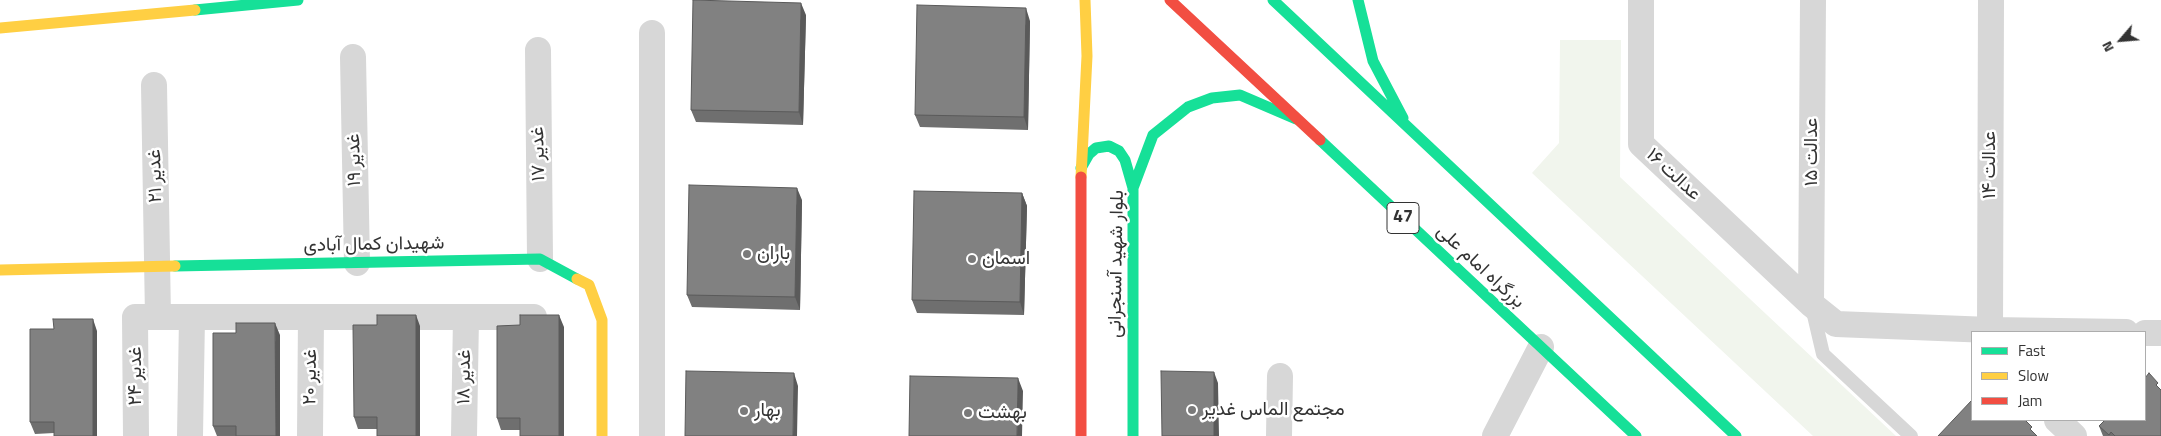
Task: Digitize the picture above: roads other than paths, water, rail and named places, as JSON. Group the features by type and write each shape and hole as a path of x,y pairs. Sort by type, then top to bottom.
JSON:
{"main road":[{"path":"0,28 298,0"},
{"name":"بلوار شهید آسنجرانی","path":"1080,436 1081,168 1087,56 1086,0"},
{"name":"بزرگراه امام علی","path":"1170,0 1636,436"},
{"path":"1273,0 1736,436"},
{"path":"1358,0 1373,61 1384,87 1410,128"},
{"path":"1073,19 1087,56"},
{"name":"بلوار شهید آسنجرانی","path":"1133,436 1134,188 1153,135 1188,108 1212,98 1240,95 1296,119"},
{"path":"1081,168 1089,154 1096,148 1109,146 1119,151 1125,160 1134,188"},
{"name":"شهیدان کمال آبادی","path":"0,270 540,259 589,285 602,320 602,436"},
{"path":"1615,416 1615,429"}],"street":[{"name":"عدالت ۱۶","path":"1641,0 1641,144 1811,304 1836,324 2058,331"},
{"name":"عدالت ۱۵","path":"1811,304 1814,0"},
{"name":"عدالت ۱۴","path":"1990,330 1991,0"},
{"path":"652,33 652,436"},
{"name":"غدیر ۱۷","path":"538,50 540,259"},
{"name":"غدیر ۱۹","path":"353,57 357,263"},
{"name":"غدیر ۲۱","path":"147,317 158,267 154,86"},
{"path":"147,317 534,318"},
{"name":"غدیر ۲۴","path":"136,436 147,317"},
{"path":"190,436 192,317"},
{"name":"غدیر ۲۰","path":"310,436 311,317"},
{"name":"غدیر ۱۸","path":"464,436 466,318"},
{"path":"2146,332 2161,333"},
{"path":"1495,436 1541,347"},
{"path":"1279,436 1280,376"},
{"path":"2058,421 2074,436"}],"lane":[{"path":"1811,304 1823,354 1911,436"}],"place":[{"name":"باران","path":"747,254"},
{"name":"اسمان","path":"972,259"},
{"name":"مجتمع الماس غدیر","path":"1192,410"},
{"name":"بهار","path":"744,411"},
{"name":"بهشت","path":"968,413"}]}
